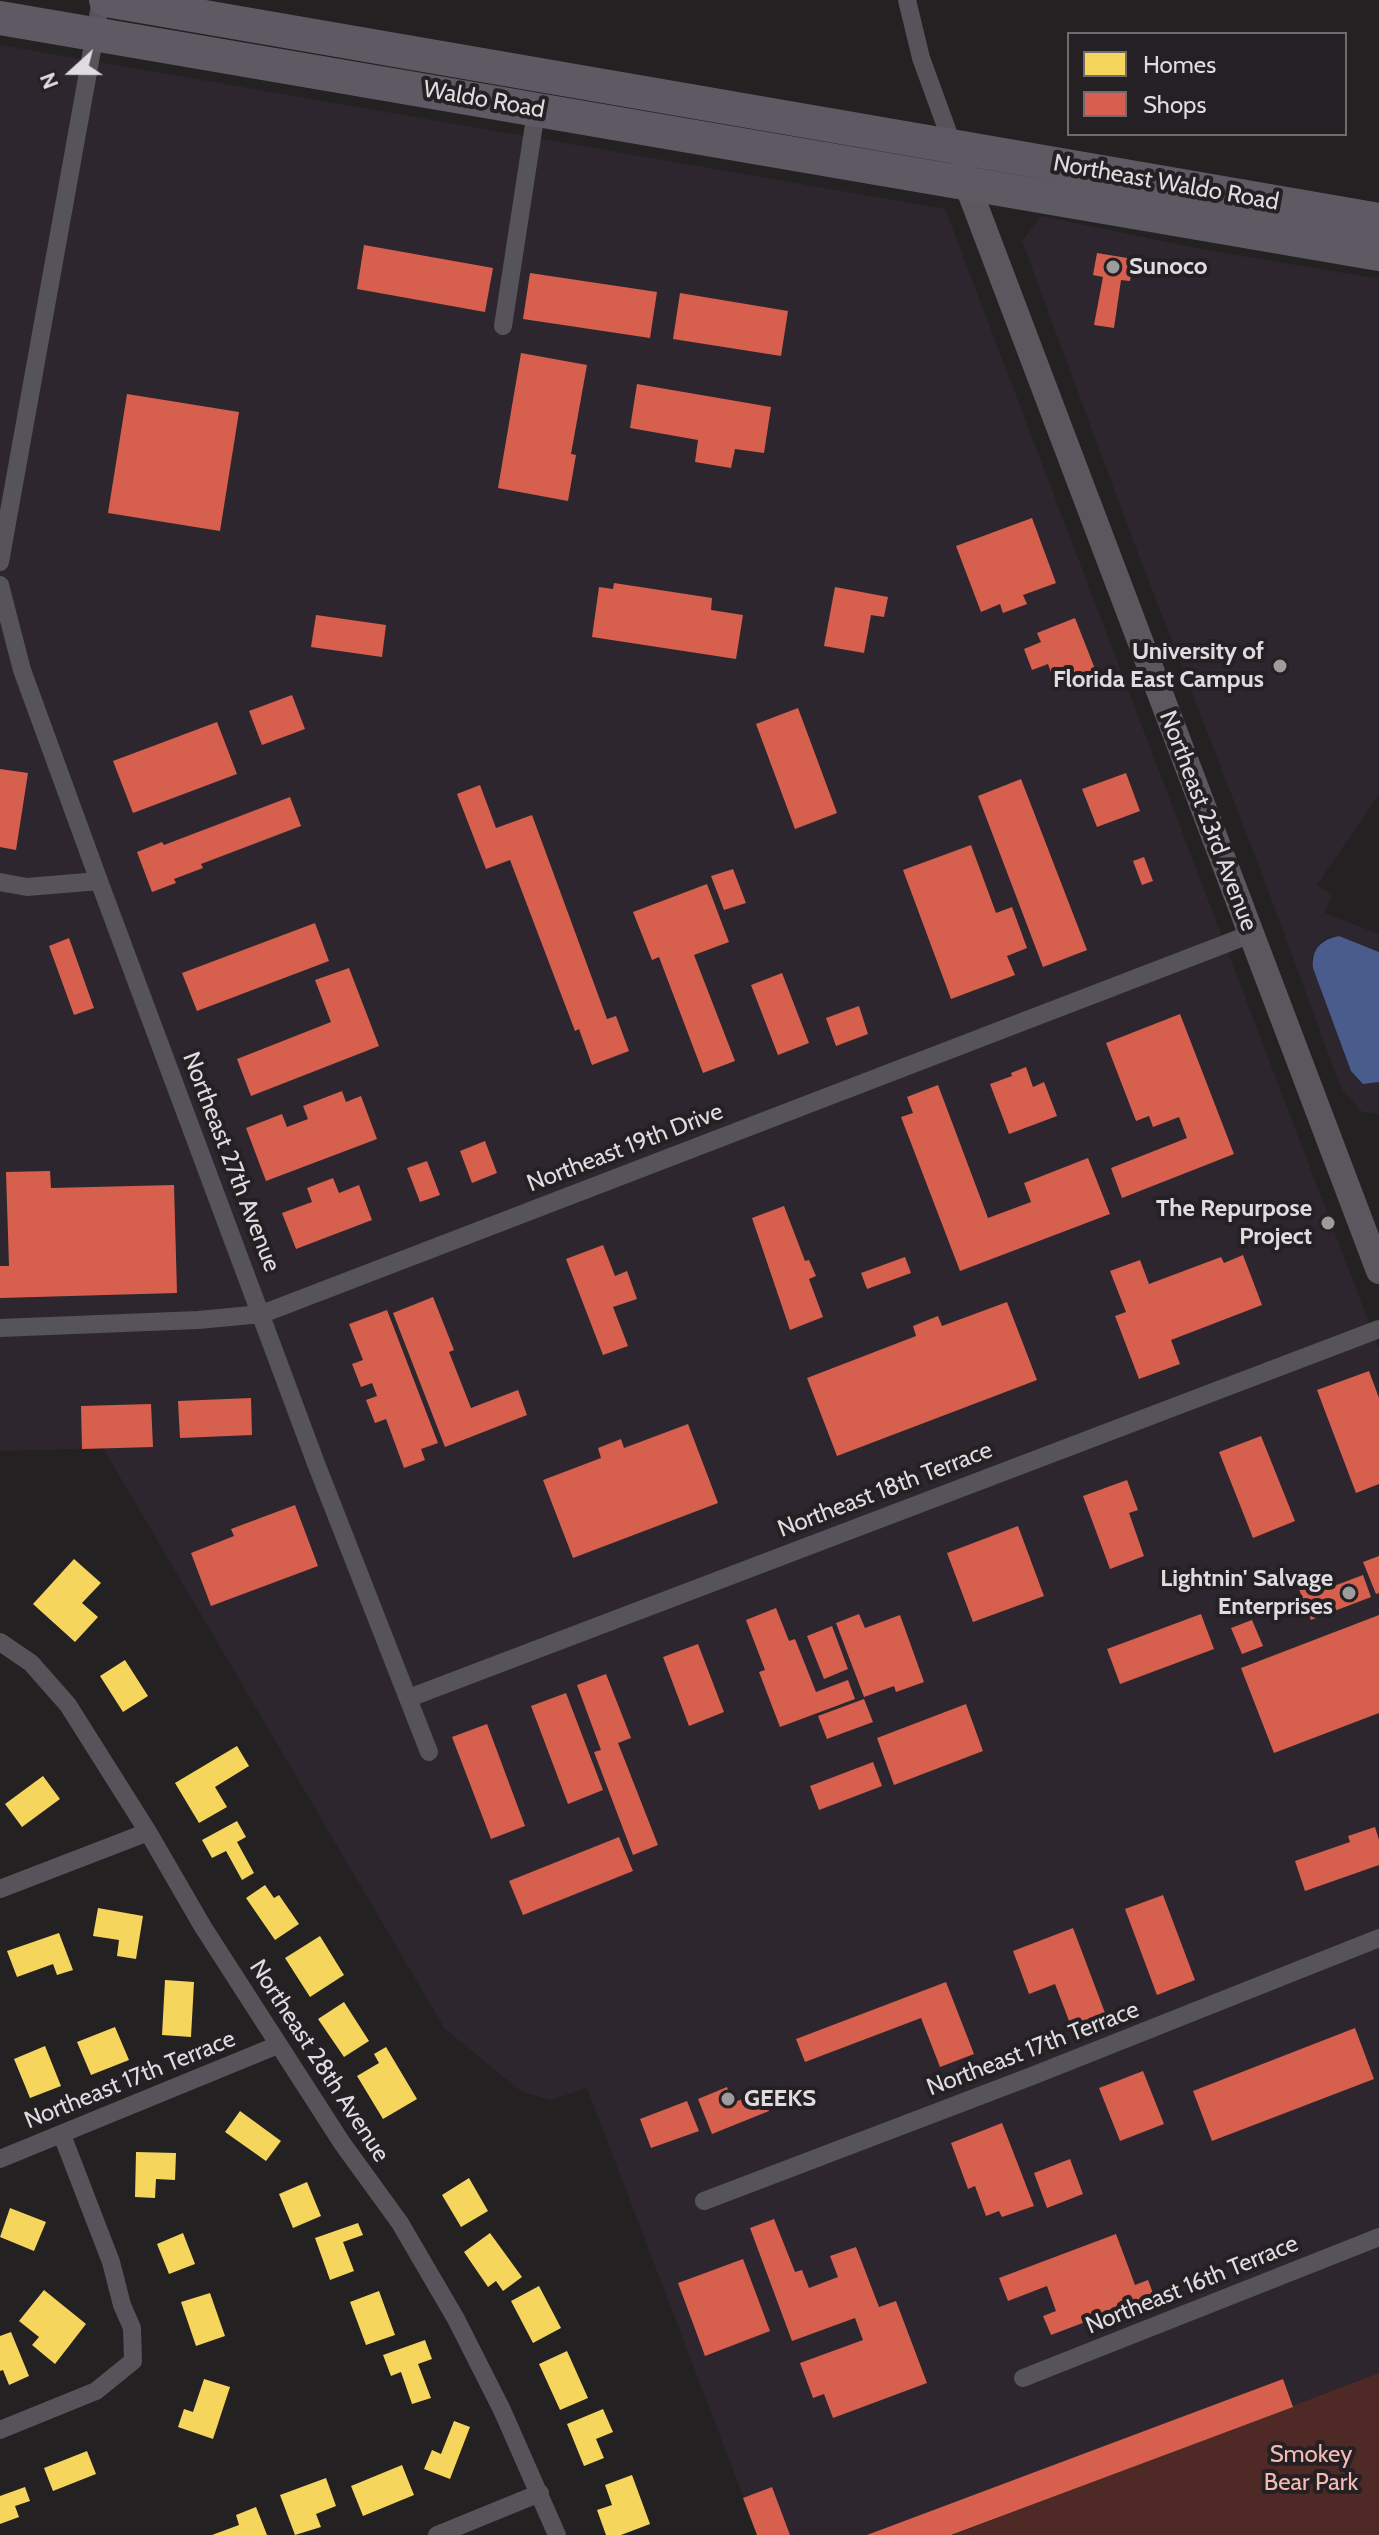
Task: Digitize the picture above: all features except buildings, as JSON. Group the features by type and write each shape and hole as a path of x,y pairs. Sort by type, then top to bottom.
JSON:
{"highway":[{"name":"Waldo Road","path":"104,0 953,146"},
{"name":"Waldo Road","path":"0,18 968,185"},
{"name":"Northeast Waldo Road","path":"953,146 1379,220"},
{"name":"Northeast Waldo Road","path":"968,185 1379,254"},
{"path":"1326,245 1331,211"}],"main road":[{"name":"Northeast 23rd Avenue","path":"953,146 1379,1271"}],"street":[{"path":"0,562 95,35 104,0"},
{"path":"907,0 921,58 953,146"},
{"path":"503,326 542,75"},
{"name":"Northeast 27th Avenue","path":"0,585 22,670 99,881 317,1466 429,1752"},
{"path":"0,882 27,887 99,881"},
{"name":"Northeast 19th Drive","path":"0,1328 198,1320 262,1314 1251,934"},
{"name":"Northeast 18th Terrace","path":"409,1698 1379,1329"},
{"name":"Northeast 28th Avenue","path":"0,1642 31,1663 68,1705 278,2045 342,2143 400,2223 448,2305 502,2410 557,2535"},
{"path":"0,1889 148,1832"},
{"name":"Northeast 17th Terrace","path":"704,2201 1032,2076 1379,1938"},
{"name":"Northeast 17th Terrace","path":"0,2159 278,2045"},
{"path":"0,2430 96,2391 133,2361 132,2328 122,2305 111,2262 62,2135"},
{"name":"Northeast 16th Terrace","path":"1023,2378 1379,2237"},
{"path":"437,2535 540,2493"}],"shaded area":[{"path":"0,45 945,209 1379,1349 1379,2373 953,2535 758,2535 587,2088 551,2100 522,2092 445,2029 103,1448 0,1451"},
{"name":"University of Florida East Campus","path":"1042,216 1195,248 1379,279 1379,794 1317,885 1332,895 1325,913 1379,934 1379,952 1339,936 1321,942 1312,959 1351,1071 1379,1082 1379,1114 1362,1112 1341,1088 1133,540 1022,241"}],"green space":[{"name":"Smokey Bear Park","path":"1379,2373 1379,2535 953,2535"}],"water":[{"path":"1339,936 1379,952 1379,1082 1363,1084 1351,1071 1313,968 1314,955 1319,946"}],"place":[{"name":"Sunoco","path":"1113,267"},
{"name":"University of Florida East Campus","path":"1280,666"},
{"name":"The Repurpose Project","path":"1328,1223"},
{"name":"Lightnin' Salvage Enterprises","path":"1349,1593"},
{"name":"GEEKS","path":"728,2099"}]}
